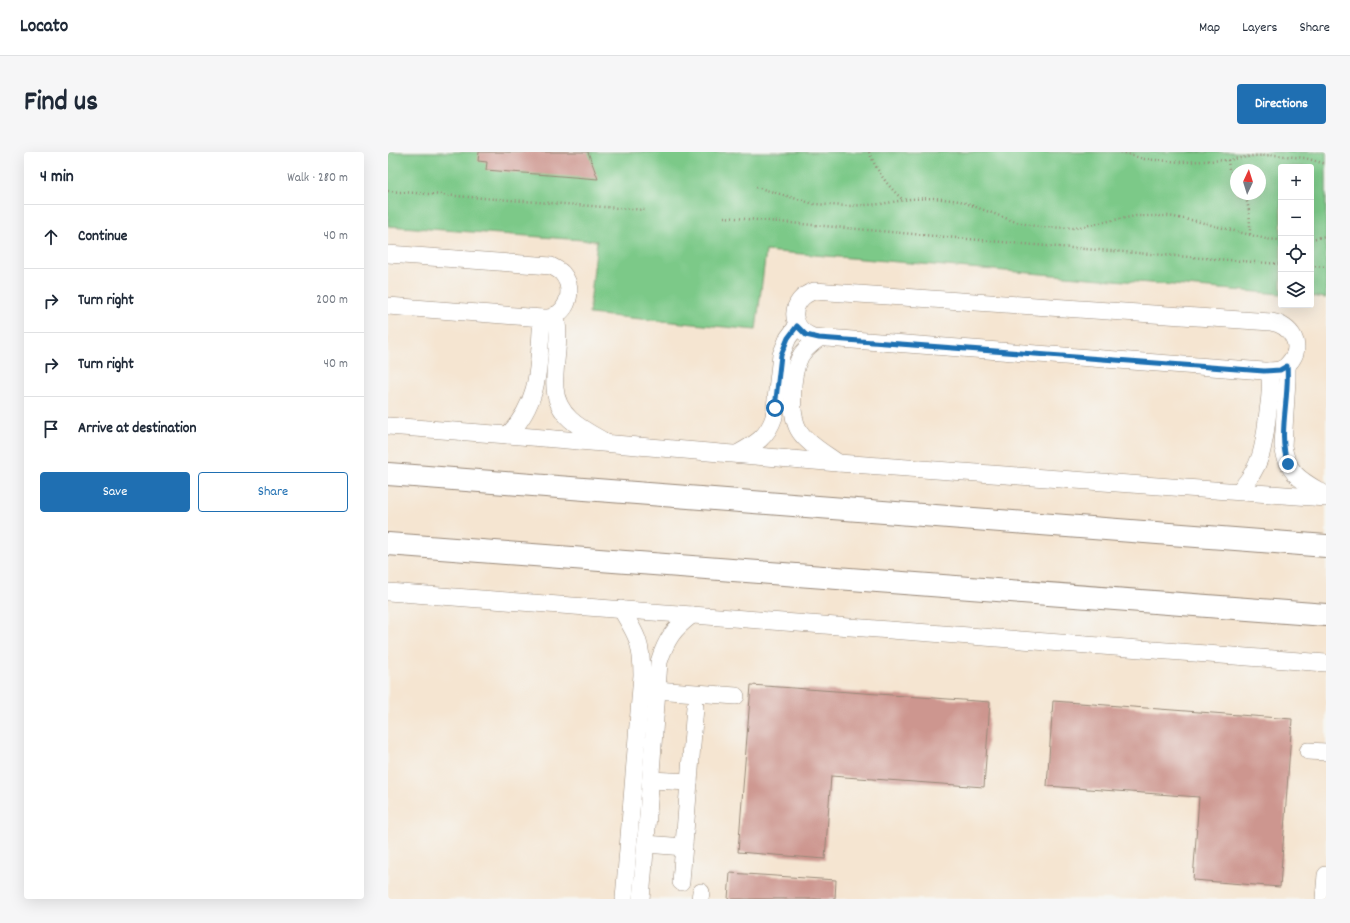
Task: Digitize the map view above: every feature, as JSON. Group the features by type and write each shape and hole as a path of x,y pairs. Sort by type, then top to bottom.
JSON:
{"main road":[{"path":"388,474 1326,546"},
{"path":"388,544 1326,615"}],"street":[{"path":"388,254 551,266 561,272 568,282 570,293 567,304 560,312 549,316 388,306"},
{"path":"814,291 1271,322 1278,323 1289,330 1295,342 1296,348 1291,361 1287,366 1280,370 1270,371 819,338 806,335 797,326 794,313 795,307 802,296 814,291"},
{"path":"508,435 528,408 536,387 549,316"},
{"path":"549,316 558,332 555,388 561,408 574,424 610,443"},
{"path":"737,454 763,438 771,424 774,416 781,355 788,338 797,326"},
{"path":"819,338 806,348 800,356 794,374 793,418 796,426 806,440 838,463"},
{"path":"1287,366 1283,446 1285,456 1293,472 1300,479 1326,495"},
{"path":"1239,491 1252,474 1260,460 1264,445 1271,388 1270,371"},
{"path":"388,426 610,443 838,463 1326,498"},
{"path":"388,592 1326,662"},
{"path":"621,609 636,634 642,662 624,899"},
{"path":"641,899 659,662 663,648 670,635 680,624 692,615"},
{"path":"656,690 736,696"},
{"path":"681,882 695,708"},
{"path":"1308,750 1326,752"},
{"path":"651,780 689,782"},
{"path":"646,844 684,847"},
{"path":"1324,899 1326,875"}],"path":[{"path":"869,152 879,173 888,186 903,200"},
{"path":"1121,152 1144,159 1181,162 1228,160 1252,156 1275,155 1305,158 1326,164"},
{"path":"1228,160 1230,170"},
{"path":"756,187 814,204 848,206 934,198 960,201 1016,222 1039,226 1075,228 1136,216 1168,216 1196,221 1266,239 1278,240"},
{"path":"388,191 645,210"},
{"path":"1247,200 1250,235"},
{"path":"724,217 1046,246 1278,264"},
{"path":"1314,238 1326,236"},
{"path":"1314,266 1326,268"}],"green space":[{"path":"388,152 1326,152 1326,298 1314,296 1314,164 1278,164 1278,294 766,251 756,330 589,314 597,241 388,226"}],"building":[{"path":"479,152 588,152 598,179 486,170 487,162 478,161"},
{"path":"751,685 990,702 984,787 831,776 825,859 738,852"},
{"path":"1053,701 1292,719 1280,887 1193,880 1199,797 1047,786"},
{"path":"730,873 836,880 835,899 728,899"}],"route":[{"path":"775,408 781,355 788,338 797,326 806,335 819,338 1264,371 1280,370 1287,366 1283,446 1288,464"}]}
